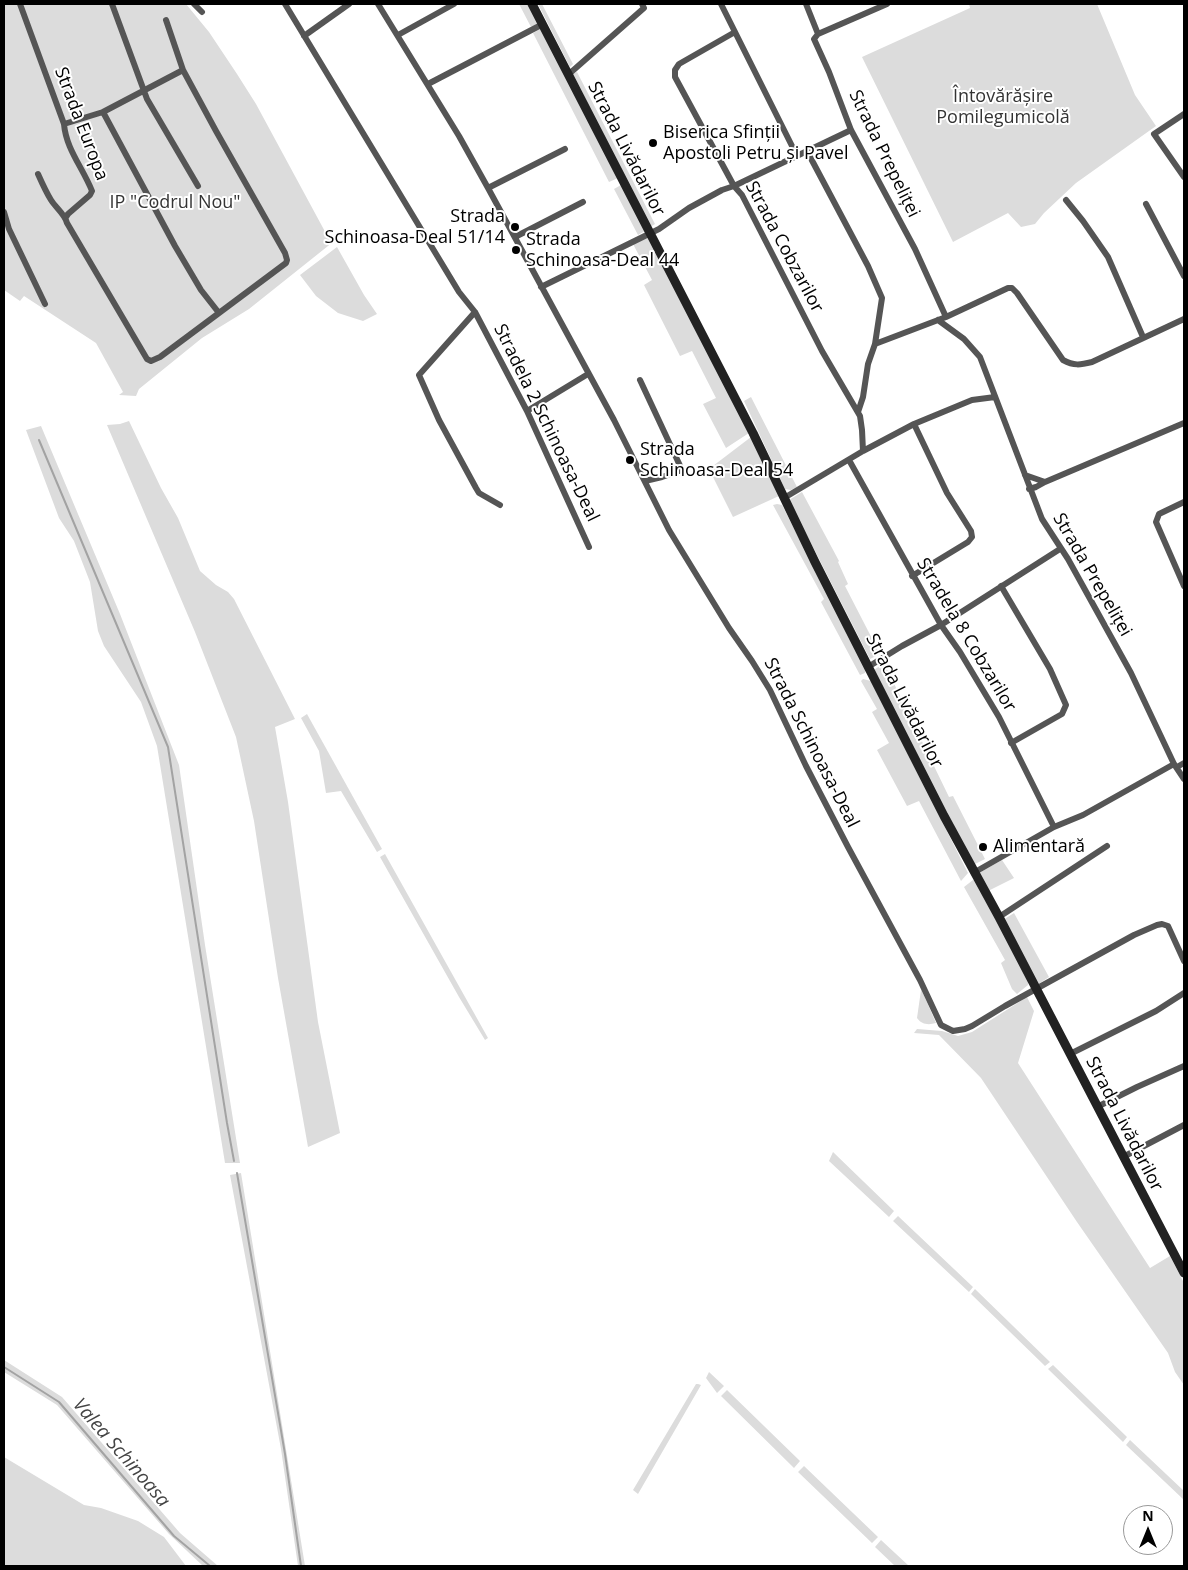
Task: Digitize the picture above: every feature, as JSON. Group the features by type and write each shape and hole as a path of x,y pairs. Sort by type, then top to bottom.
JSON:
{"street":[{"name":"Strada Europa","path":"20,4 64,124 69,147 92,191 66,218"},
{"path":"112,4 152,107 198,186"},
{"path":"194,4 202,12"},
{"name":"Stradela 2 Schinoasa-Deal","path":"285,4 460,292 475,312 527,411 589,547"},
{"path":"304,36 349,4"},
{"name":"Strada Schinoasa-Deal","path":"378,4 428,84 488,188 614,420 669,530 729,628 770,690 806,766 920,980 941,1025 953,1031 964,1029 1036,989"},
{"path":"398,35 454,4"},
{"name":"Strada Livădarilor","path":"532,4 650,233 944,816 999,917 1184,1274"},
{"path":"721,4 797,156"},
{"name":"Strada Prepeliței","path":"806,4 818,34 814,39 851,130 915,249 946,317"},
{"path":"818,34 887,4"},
{"path":"569,74 645,5"},
{"path":"38,174 51,200 66,218 144,357 151,361 160,357 286,263 287,257 183,70 166,20"},
{"path":"428,84 543,24"},
{"name":"Strada Cobzarilor","path":"735,32 679,64 676,67 675,77 734,186 742,195 822,351 858,412 862,430 863,451"},
{"path":"64,124 102,112 183,70"},
{"path":"102,112 175,246 201,290 219,313"},
{"path":"1184,114 1154,134 1184,177"},
{"path":"541,287 650,233 722,190 851,130"},
{"path":"488,188 565,149"},
{"path":"807,151 881,293 882,305 875,344 868,364 863,397 858,412"},
{"path":"1066,200 1108,257 1143,337"},
{"path":"515,237 583,202"},
{"path":"1146,204 1184,276"},
{"path":"4,212 7,229 45,304"},
{"path":"875,344 946,317 1002,290 1012,288 1063,360 1072,365 1079,366 1092,362 1184,319"},
{"name":"Stradela 2 Schinoasa-Deal","path":"475,312 419,375 439,420 476,488 480,493 500,506"},
{"name":"Strada Prepeliței","path":"938,320 964,339 980,358 1042,519 1068,559 1131,673 1184,779"},
{"path":"527,411 588,374"},
{"path":"640,380 682,470 646,481"},
{"path":"784,498 863,451 914,424 972,400 995,397"},
{"path":"1030,489 1184,423"},
{"path":"912,576 968,542 972,537 971,531 947,493 914,424"},
{"name":"Stradela 8 Cobzarilor","path":"849,460 912,576 979,683 1054,827"},
{"path":"1025,475 1045,482"},
{"path":"1184,502 1159,514 1156,519 1156,525 1184,586"},
{"path":"868,667 941,625 1060,549"},
{"path":"1001,586 1050,669 1066,705 1062,714 1011,743"},
{"path":"975,872 1054,827 1083,815 1184,763"},
{"path":"999,917 1107,846"},
{"path":"1036,989 1134,935 1162,924 1168,926 1184,961"},
{"path":"1070,1054 1156,1011 1184,994"},
{"path":"1097,1107 1184,1066"},
{"path":"1123,1157 1184,1125"}],"green space":[{"name":"IP \"Codrul Nou\"","path":"4,4 186,4 209,32 256,104 329,239 333,242 249,309 202,338 139,389 136,396 119,395 123,392 96,343 24,296 20,301 4,290"},
{"path":"519,4 529,4 539,23 531,27"},
{"path":"538,4 542,4 573,64 570,67"},
{"name":"Întovărășire Pomilegumicolă","path":"969,4 1097,4 1135,95 1156,126 1076,183 1035,224 1021,227 1008,213 953,242 862,57 970,8"},
{"path":"542,28 618,178 609,182 533,33"},
{"path":"577,72 655,224 650,227 573,74"},
{"path":"621,185 645,231 638,235 614,189"},
{"path":"650,237 749,433 726,448 703,404 716,398 692,351 680,356 644,285 652,280 633,244"},
{"path":"337,247 377,314 363,321 338,313 316,296 300,275"},
{"path":"751,397 797,487 791,490 785,489 744,401"},
{"path":"129,421 161,488 178,518 200,571 216,585 228,592 234,599 295,719 275,727 288,802 318,1022 340,1133 308,1147 278,978 254,821 236,737 195,632 107,425"},
{"path":"41,426 120,614 179,765 205,945 240,1163 225,1163 157,746 141,702 104,646 98,631 90,582 74,541 59,518 26,430"},
{"path":"751,437 779,496 733,517 709,469"},
{"path":"802,492 839,561 848,584 845,586 880,654 870,659 789,500"},
{"path":"773,505 782,505 866,669 865,673 860,675 821,602 824,599"},
{"path":"884,663 949,797 953,796 985,859 975,864 943,806 874,670"},
{"path":"863,679 871,681 968,873 961,881 919,801 907,806 877,750 889,743 872,712 877,709 861,681"},
{"path":"307,714 382,849 377,852 341,791 326,793 319,751 301,718"},
{"path":"385,854 488,1038 485,1040 380,857"},
{"path":"1002,860 1014,878 988,891 979,873"},
{"path":"973,880 976,880 1028,980 1028,985 1017,994 1012,989 1001,963 1005,960 964,887"},
{"path":"1014,913 1049,977 1037,985 1003,920"},
{"path":"921,990 936,1023 926,1024 917,1018"},
{"path":"1027,997 1034,1011 1018,1063 1150,1268 1170,1256 1184,1283 1184,1385 1175,1372 1168,1353 1077,1222 981,1078 939,1035 914,1033 917,1029 942,1031 958,1036 972,1032"},
{"path":"833,1152 894,1211 889,1217 829,1161"},
{"path":"241,1173 305,1566 298,1566 281,1449 230,1175"},
{"path":"898,1216 973,1287 969,1292 893,1221"},
{"path":"975,1289 1050,1362 1045,1366 971,1294"},
{"path":"4,1360 62,1397 180,1533 218,1566 203,1566 169,1534 57,1405 4,1372"},
{"path":"1053,1365 1127,1437 1123,1442 1048,1369"},
{"path":"709,1372 724,1386 717,1393 706,1378"},
{"path":"696,1384 701,1385 638,1494 633,1490"},
{"path":"727,1390 800,1461 794,1468 721,1396"},
{"path":"1130,1440 1184,1491 1184,1500 1126,1445"},
{"path":"4,1457 84,1505 101,1508 138,1521 164,1537 186,1566 4,1566"},
{"path":"804,1466 878,1537 872,1543 798,1472"},
{"path":"881,1540 909,1566 895,1566 875,1547"}],"waterway":[{"path":"39,440 168,747 234,1161"},
{"path":"237,1173 285,1454 301,1566"},
{"name":"Valea Schinoasa","path":"4,1367 59,1402 174,1536 210,1566"}],"place":[{"name":"Biserica Sfinții Apostoli Petru și Pavel","path":"653,143"},
{"name":"Strada Schinoasa-Deal 51/14","path":"515,227"},
{"name":"Strada Schinoasa-Deal 44","path":"516,250"},
{"name":"Strada Schinoasa-Deal 54","path":"630,460"},
{"name":"Alimentară","path":"983,847"}]}
